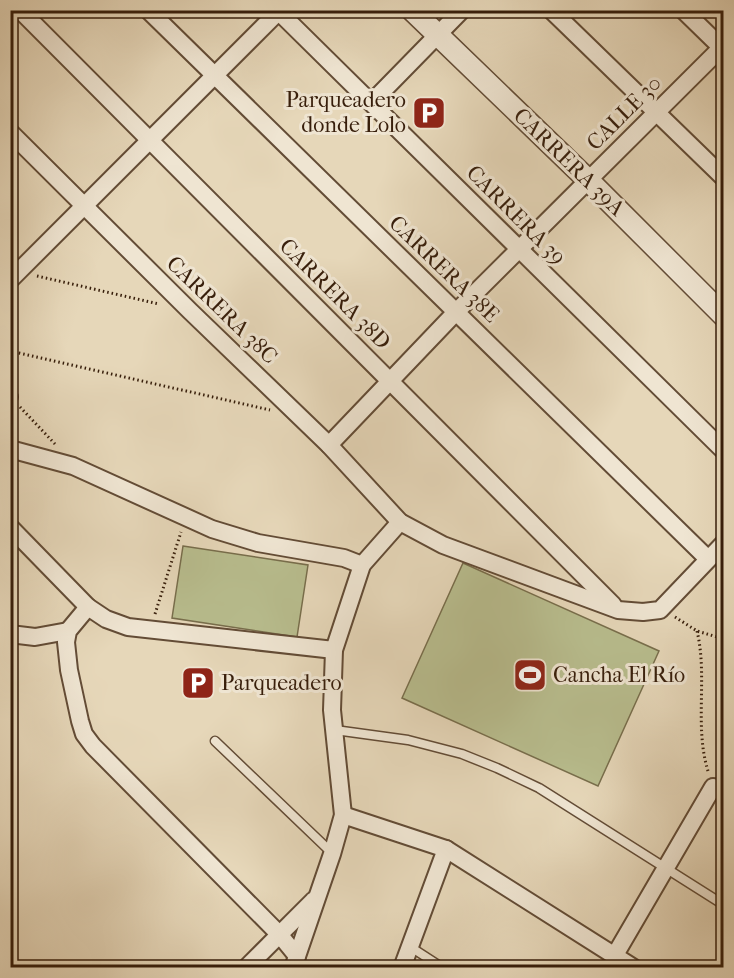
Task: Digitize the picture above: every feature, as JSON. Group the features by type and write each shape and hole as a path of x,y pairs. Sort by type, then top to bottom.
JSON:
{"street":[{"name":"CARRERA 38D","path":"20,10 618,610"},
{"name":"CARRERA 38E","path":"148,10 708,559"},
{"name":"CARRERA 39A","path":"412,10 588,180 723,316"},
{"path":"372,102 462,10"},
{"path":"551,10 723,178"},
{"path":"683,10 723,47"},
{"path":"13,272 85,207 278,11"},
{"name":"CARRERA 39","path":"278,11 723,451"},
{"name":"CALLE 30","path":"329,445 456,312 723,47"},
{"name":"CARRERA 38C","path":"10,132 190,311 301,417 400,522 443,545 618,610 642,612 660,610"},
{"path":"10,449 73,466 212,529 258,543 335,555 362,565"},
{"path":"295,962 343,815 332,710 334,650 362,565 400,522"},
{"path":"10,527 88,607 106,619 128,627 150,630 334,650"},
{"path":"660,610 723,543"},
{"path":"88,607 68,631 66,642 69,670 82,727 93,746 279,934 295,962"},
{"path":"10,634 35,637 68,631"},
{"path":"615,956 667,869 718,791"},
{"path":"343,815 446,849 634,968"},
{"path":"402,968 446,849"},
{"path":"246,968 316,897"}],"lane":[{"path":"335,729 408,740 462,754 497,768 539,788 723,905"},
{"path":"216,741 332,854"},
{"path":"409,946 443,968"}],"path":[{"path":"13,272 190,311"},
{"path":"10,351 301,417"},
{"path":"11,397 73,466"},
{"path":"150,630 185,518"},
{"path":"660,610 681,619 697,631 723,639"},
{"path":"697,631 701,646 701,728 704,759 718,791"}],"green space":[{"path":"183,546 308,565 297,637 172,618"},
{"name":"Cancha El Río","path":"463,563 659,651 598,786 402,698"}],"place":[{"name":"Parqueadero donde Lolo","path":"429,113"},
{"name":"Cancha El Río","path":"530,675"},
{"name":"Parqueadero","path":"198,683"}]}
